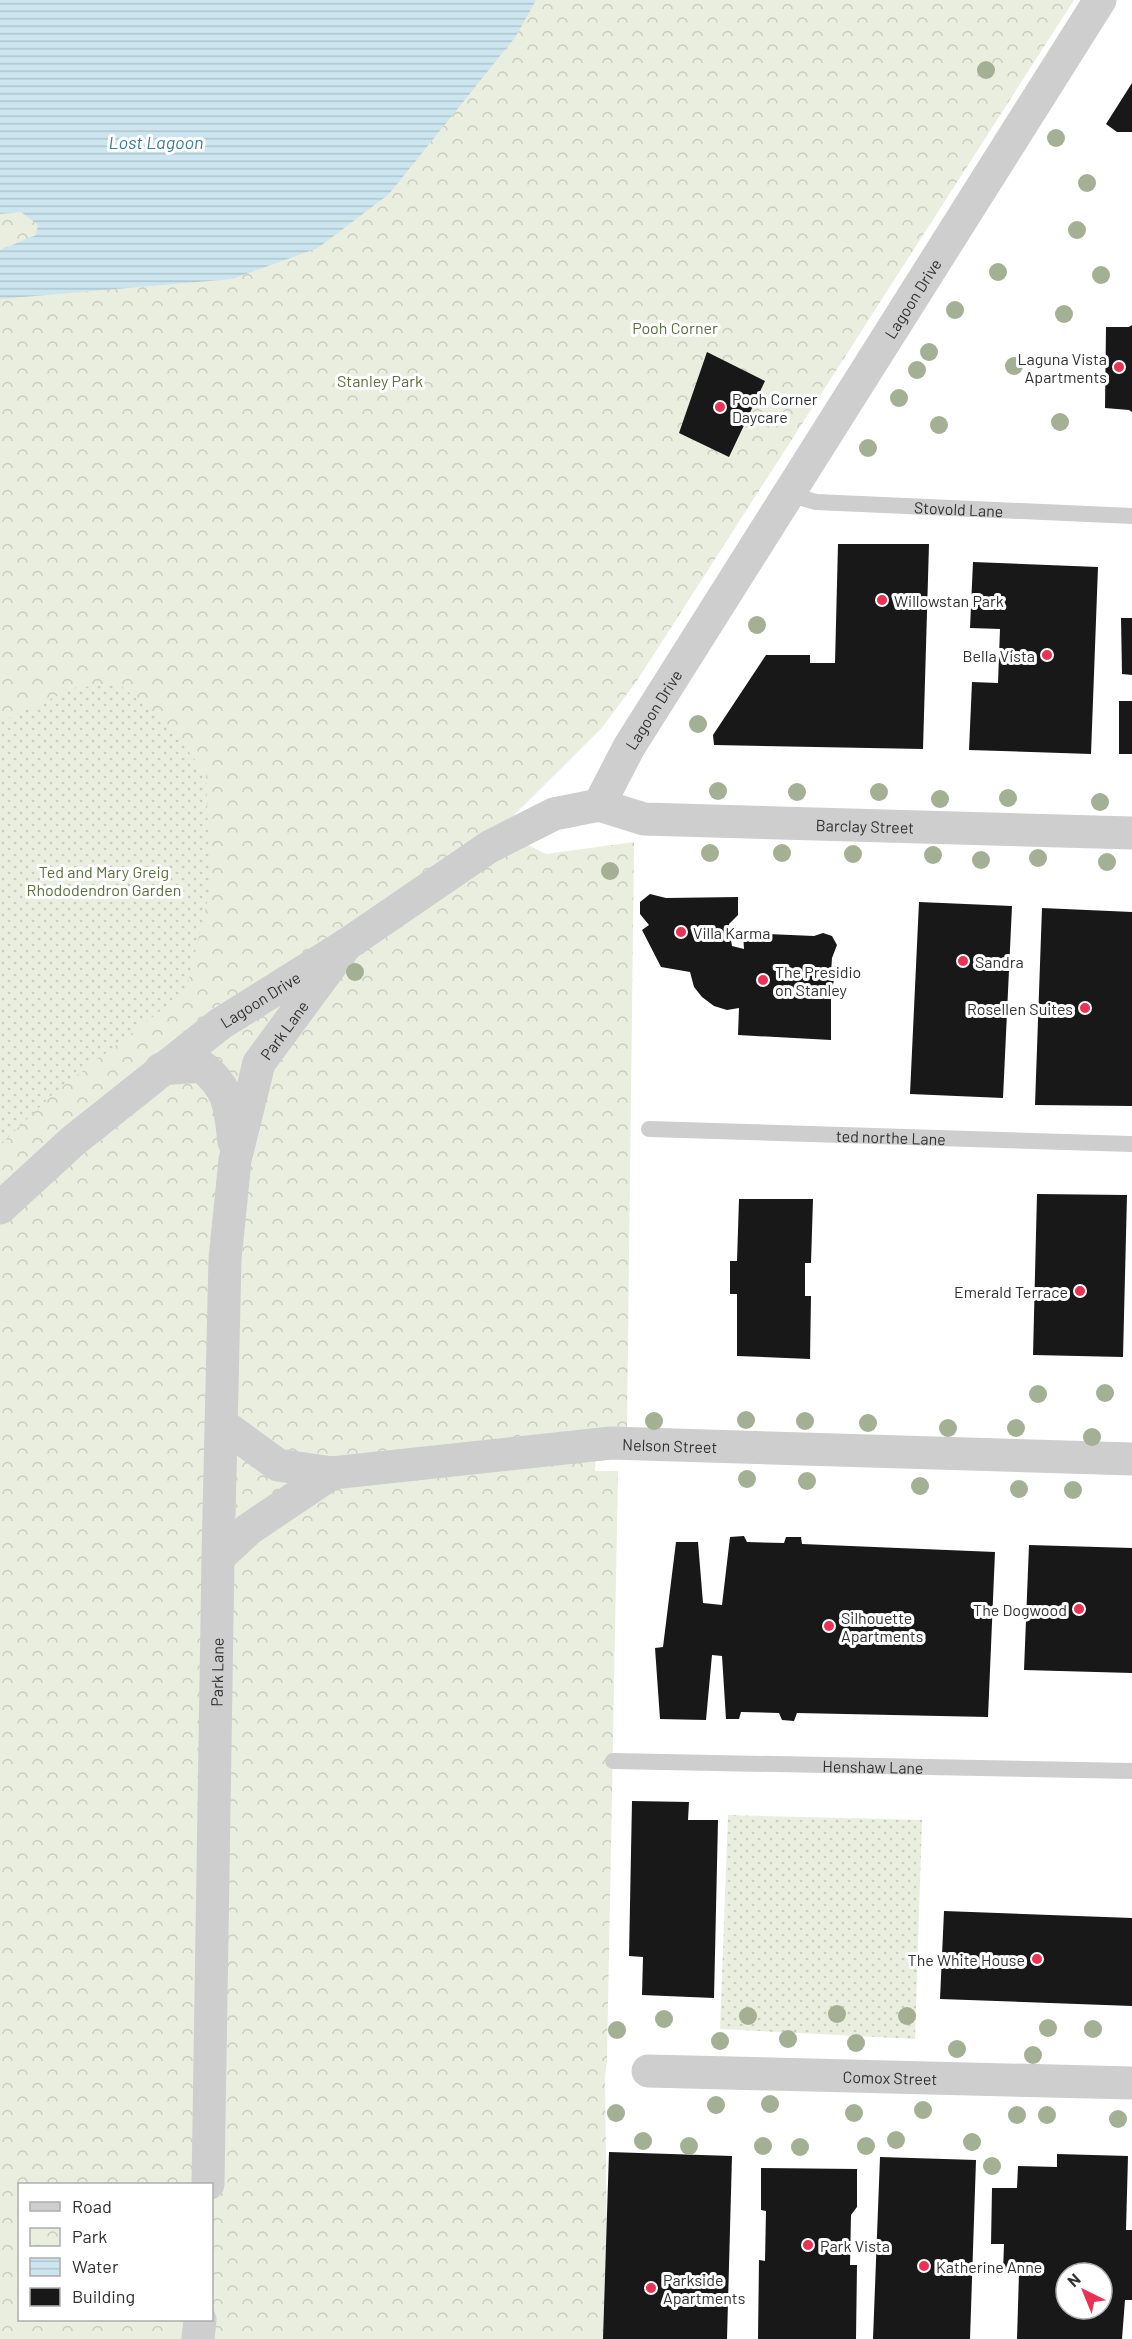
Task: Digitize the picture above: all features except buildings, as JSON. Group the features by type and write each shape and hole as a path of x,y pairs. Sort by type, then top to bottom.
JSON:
{"street":[{"name":"Lagoon Drive","path":"0,1208 73,1142 161,1069 220,1024 346,945 489,847 554,814 599,806 628,747 1100,0"},
{"name":"Barclay Street","path":"599,806 645,819 1132,833"},
{"name":"Park Lane","path":"208,2183 225,1259 235,1160 260,1063 346,945"},
{"name":"Park Lane","path":"161,1069 201,1066 216,1078 230,1103 235,1160"},
{"name":"Nelson Street","path":"223,1425 278,1465 333,1473 611,1443 1132,1459"},
{"path":"218,1558 249,1529 333,1473"},
{"name":"Comox Street","path":"648,2071 1132,2083"},
{"path":"198,2339 200,2321"}],"lane":[{"name":"Stovold Lane","path":"788,494 816,502 1132,516"},
{"name":"ted northe Lane","path":"649,1130 1132,1144"},
{"name":"Henshaw Lane","path":"613,1761 1132,1771"}],"green space":[{"name":"Stanley Park","path":"0,0 1074,0 638,679 601,729 499,830 546,854 634,842 627,1427 597,1428 595,1471 618,1471 605,2076 608,2339 0,2339"},
{"name":"Ted and Mary Greig Rhododendron Garden","path":"120,685 168,725 206,774 210,890 186,991 53,1094 0,1145 0,722 77,687"},
{"path":"728,1815 922,1820 915,2039 720,2029"}],"water":[{"name":"Lost Lagoon","path":"0,0 536,0 516,36 389,194 318,248 232,279 0,299 0,250 36,235 38,225 21,212 0,214"}],"place":[{"name":"Laguna Vista Apartments","path":"1119,367"},
{"name":"Pooh Corner Daycare","path":"720,407"},
{"name":"Willowstan Park","path":"882,600"},
{"name":"Bella Vista","path":"1047,655"},
{"name":"Villa Karma","path":"681,932"},
{"name":"Sandra","path":"963,961"},
{"name":"The Presidio on Stanley","path":"763,980"},
{"name":"Rosellen Suites","path":"1085,1008"},
{"name":"Emerald Terrace","path":"1080,1291"},
{"name":"The Dogwood","path":"1079,1609"},
{"name":"Silhouette Apartments","path":"829,1626"},
{"name":"The White House","path":"1037,1959"},
{"name":"Park Vista","path":"808,2245"},
{"name":"Katherine Anne","path":"924,2266"},
{"name":"Parkside Apartments","path":"651,2288"}],"park label":[{"name":"Pooh Corner","path":"675,327"}]}
